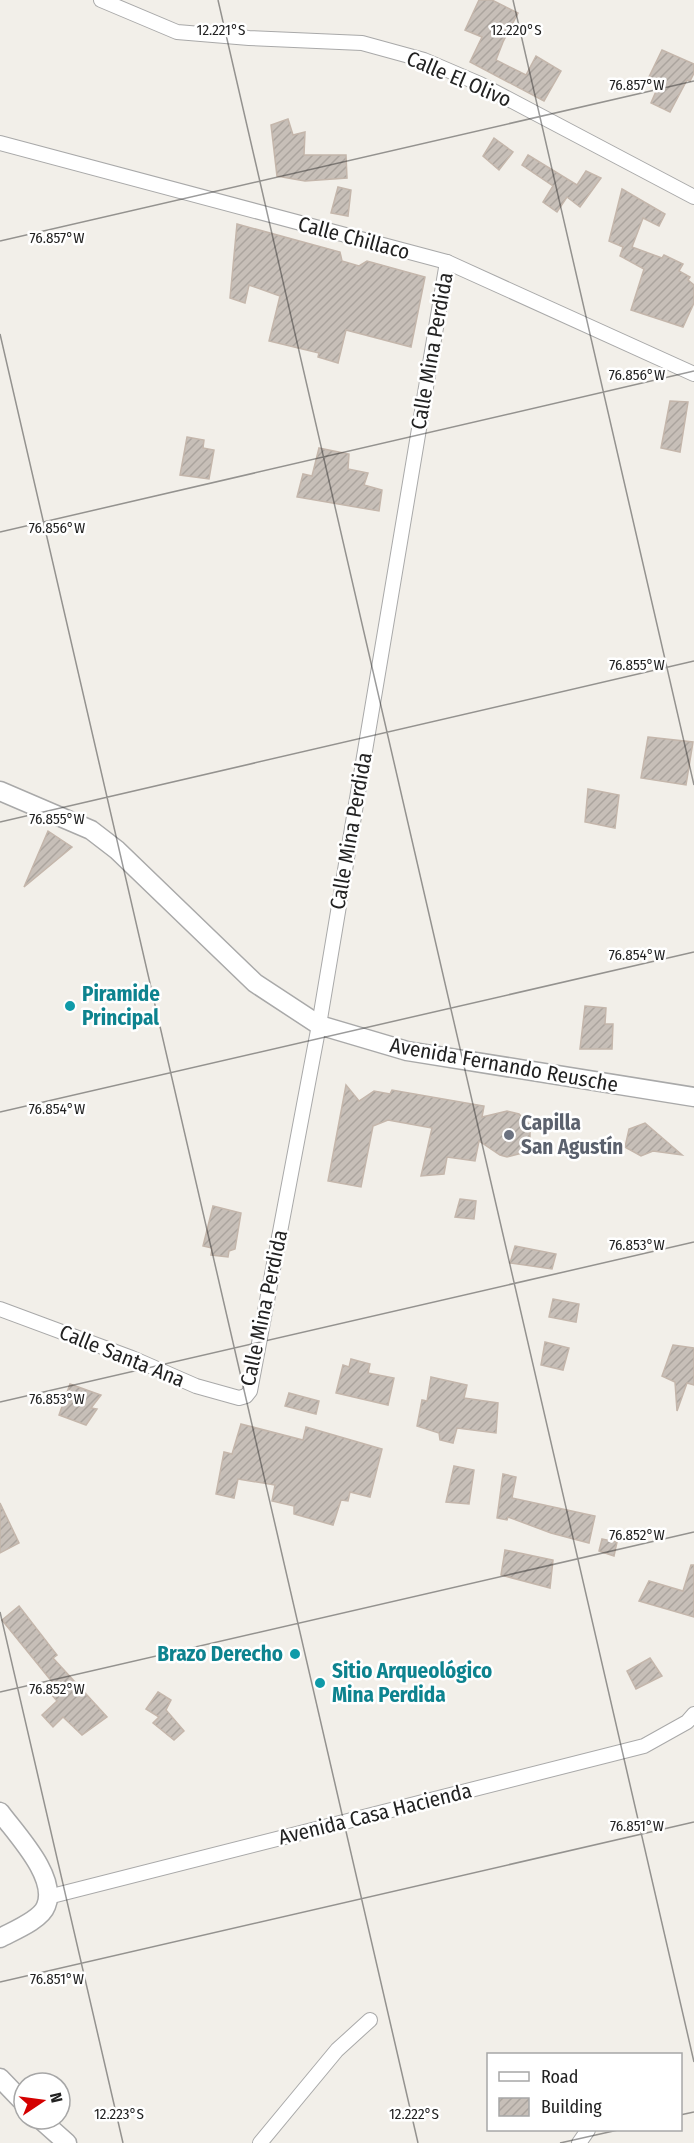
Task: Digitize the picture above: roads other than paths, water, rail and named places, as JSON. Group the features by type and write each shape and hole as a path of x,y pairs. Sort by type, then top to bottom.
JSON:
{"street":[{"name":"Calle El Olivo","path":"101,0 177,32 362,43 424,60 480,84 694,197"},
{"name":"Calle Chillaco","path":"0,143 447,262 694,374"},
{"name":"Calle Mina Perdida","path":"246,1396 250,1391 319,1025 447,262"},
{"name":"Avenida Fernando Reusche","path":"0,791 91,830 117,850 255,984 319,1025 407,1051 694,1097"},
{"name":"Calle Santa Ana","path":"0,1309 132,1358 196,1386 239,1398 246,1396"},
{"name":"Avenida Casa Hacienda","path":"48,1897 644,1746 687,1722 694,1714"},
{"path":"0,1812 44,1873 48,1897 46,1907 40,1915 22,1928 0,1938"},
{"path":"260,2143 337,2050 370,2020"},
{"path":"0,2078 12,2090"},
{"path":"54,2131 67,2143"}],"place":[{"name":"Piramide Principal","path":"70,1006"},
{"name":"Capilla San Agustín","path":"509,1135"},
{"name":"Brazo Derecho","path":"295,1654"},
{"name":"Sitio Arqueológico Mina Perdida","path":"320,1683"}]}
